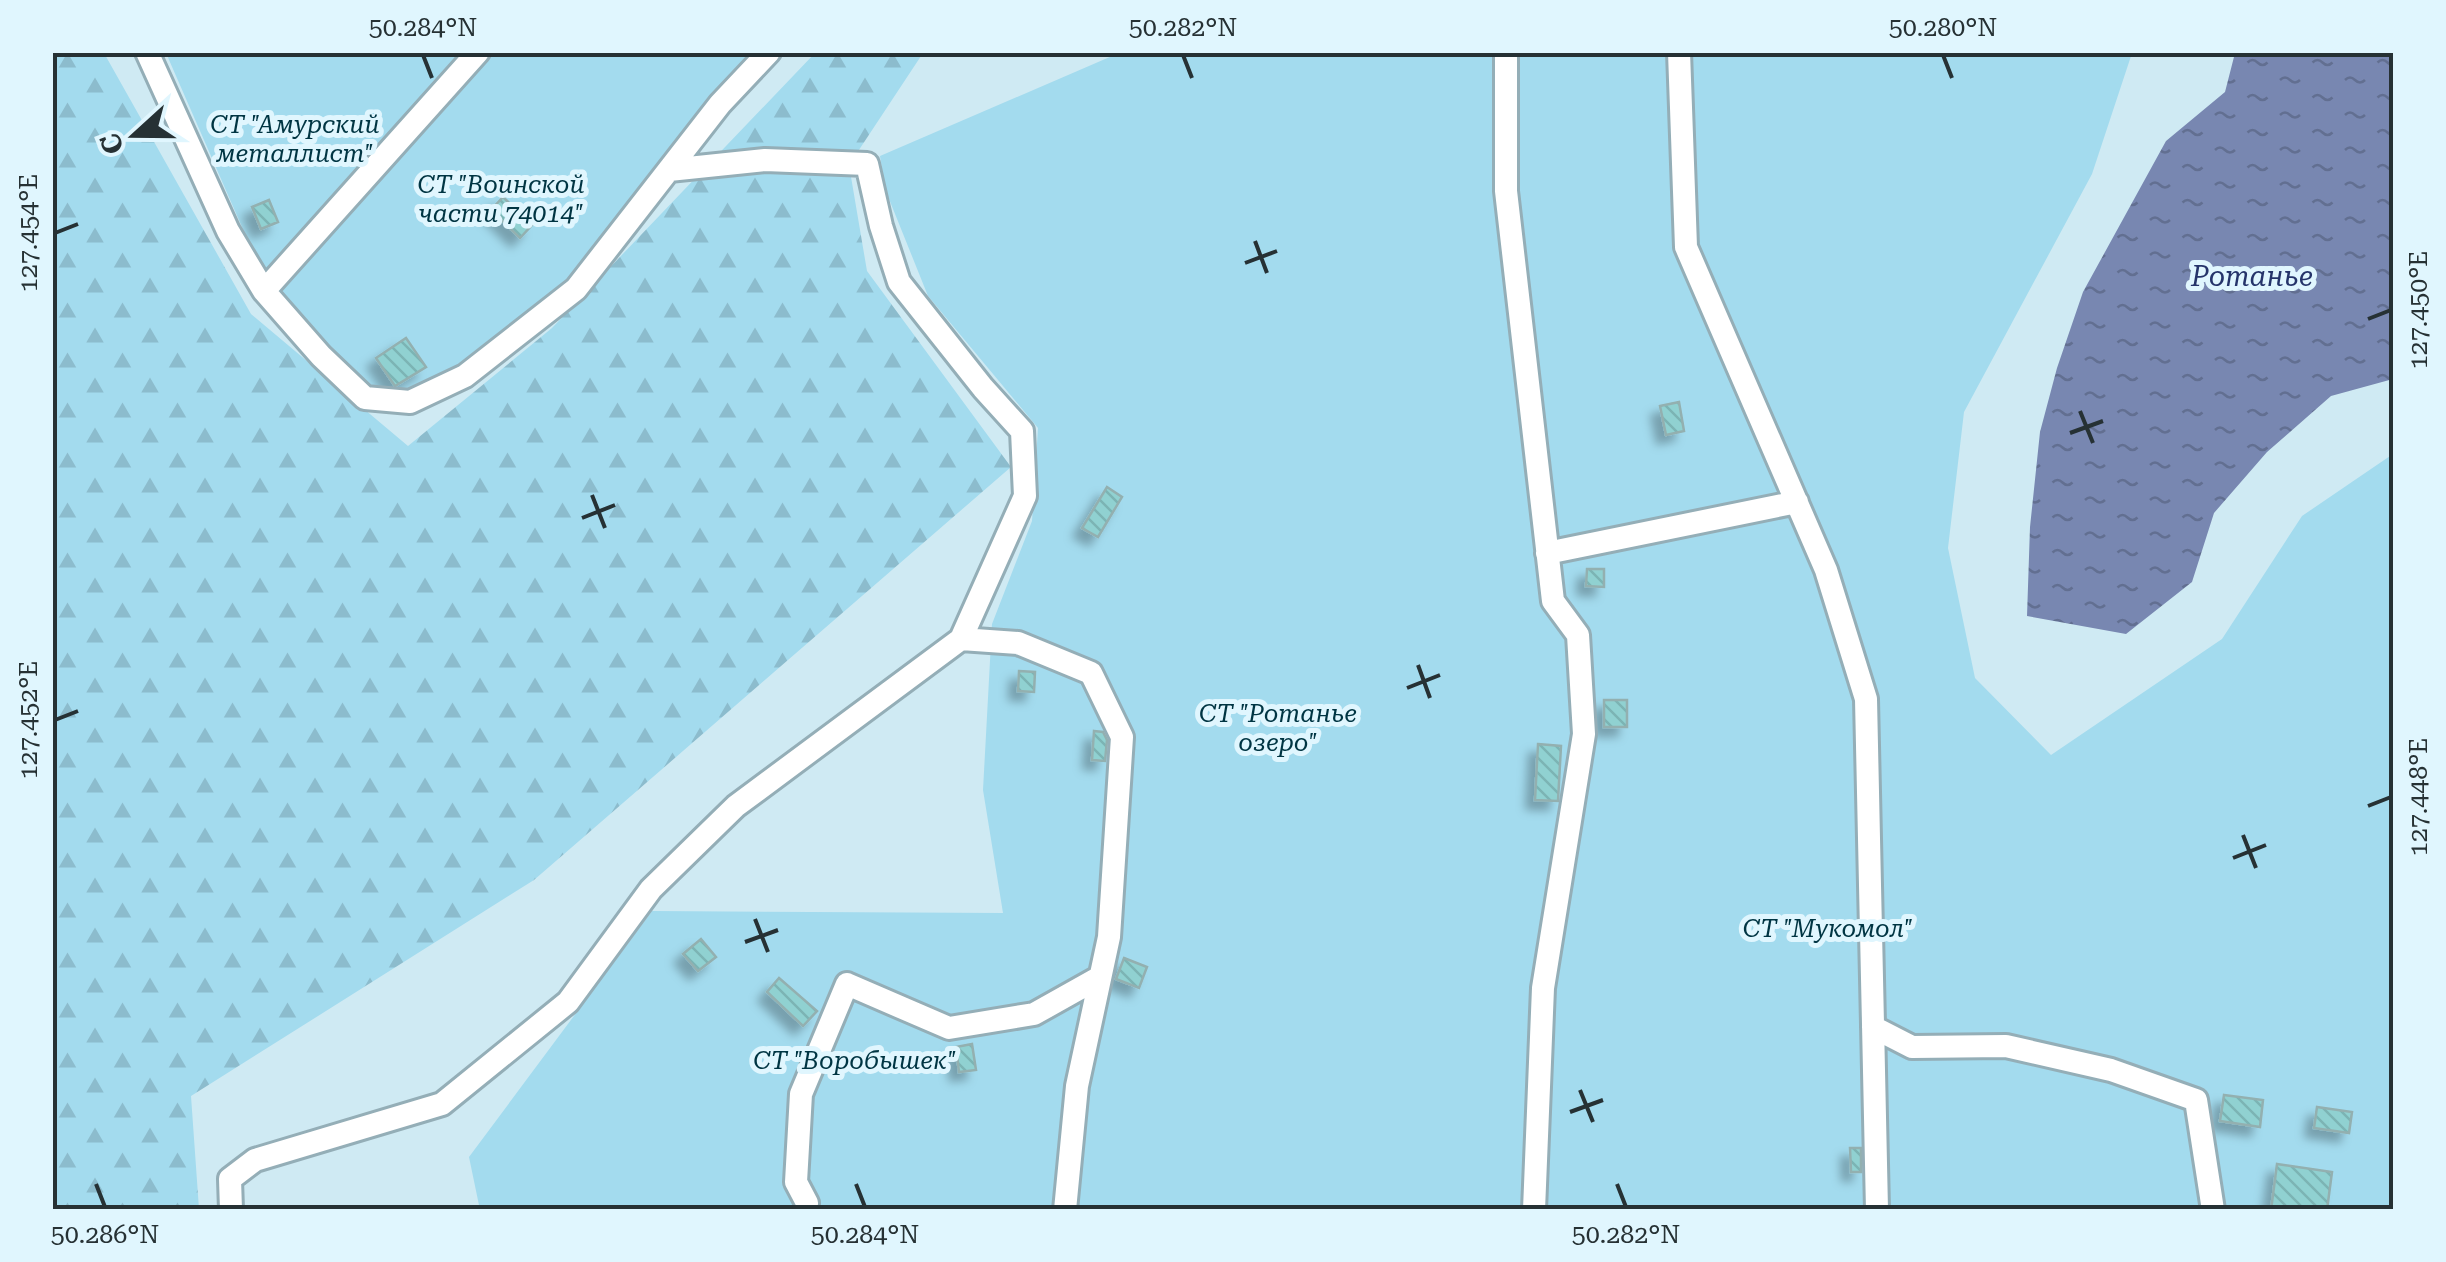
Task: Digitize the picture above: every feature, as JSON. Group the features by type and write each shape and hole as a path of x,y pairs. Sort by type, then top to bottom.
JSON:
{"street":[{"path":"147,52 228,231 264,291 364,398 410,402 465,376 576,289 720,104 769,52"},
{"path":"264,291 478,52"},
{"path":"1506,52 1506,191 1547,553 1553,600 1578,636 1584,734 1543,988 1534,1210"},
{"path":"1680,52 1686,247 1826,570 1866,700 1878,1210"},
{"path":"231,1210 230,1179 255,1160 442,1104 568,1002 652,889 736,806 960,639 1025,496 1022,431 982,388 899,282 880,226 867,164 765,160 668,170"},
{"path":"1547,553 1797,502"},
{"path":"960,639 1018,643 1091,674 1122,737 1109,937 1078,1086 1065,1210"},
{"path":"808,1203 796,1182 801,1094 847,984 949,1028 1034,1014 1100,977"},
{"path":"1874,1027 1912,1047 2006,1046 2110,1070 2196,1100 2213,1210"}],"green space":[{"path":"52,53 104,53 251,314 408,446 552,328 815,53 923,53 849,165 867,271 1011,467 534,880 191,1096 199,1209 53,1209"},
{"name":"СТ \"Воинской части 74014\"","path":"166,53 757,53 639,188 581,272 467,366 406,396 370,392 326,351 276,292 252,250"},
{"path":"1119,53 2132,53 2092,174 1964,412 1948,548 1975,678 2051,755 2222,639 2302,516 2393,454 2393,1209 480,1210 469,1157 652,911 1003,913 983,790 992,624 1032,521 1038,428 928,296 885,189 880,156"}],"water":[{"name":"Ротанье","path":"2235,53 2393,53 2393,379 2331,396 2267,452 2214,513 2192,582 2126,634 2027,616 2030,527 2040,432 2083,292 2166,141 2225,92"}],"building":[{"path":"503,197 532,225 520,238 491,210"},
{"path":"269,200 278,222 261,229 252,207"},
{"path":"406,338 426,367 395,386 376,358"},
{"path":"1679,402 1684,431 1666,435 1660,406"},
{"path":"1107,487 1122,497 1098,537 1082,528"},
{"path":"1587,569 1604,569 1604,587 1586,586"},
{"path":"1019,671 1035,672 1034,692 1018,691"},
{"path":"1604,700 1627,700 1627,727 1604,727"},
{"path":"1094,731 1103,732 1107,740 1105,761 1092,760"},
{"path":"1538,744 1561,746 1558,801 1535,800"},
{"path":"701,939 716,957 698,971 683,954"},
{"path":"1124,958 1147,967 1139,988 1116,979"},
{"path":"779,978 817,1011 803,1026 767,992"},
{"path":"972,1044 976,1070 959,1072 956,1047"},
{"path":"2224,1095 2263,1100 2260,1127 2220,1121"},
{"path":"2317,1107 2352,1112 2349,1133 2314,1128"},
{"path":"1850,1148 1861,1148 1861,1172 1851,1172"},
{"path":"2277,1164 2332,1172 2327,1210 2271,1210"}],"park label":[{"name":"СТ \"Амурский металлист\"","path":"295,138"},
{"name":"СТ \"Ротанье озеро\"","path":"1278,728"},
{"name":"СТ \"Мукомол\"","path":"1828,928"},
{"name":"СТ \"Воробышек\"","path":"855,1060"}]}
